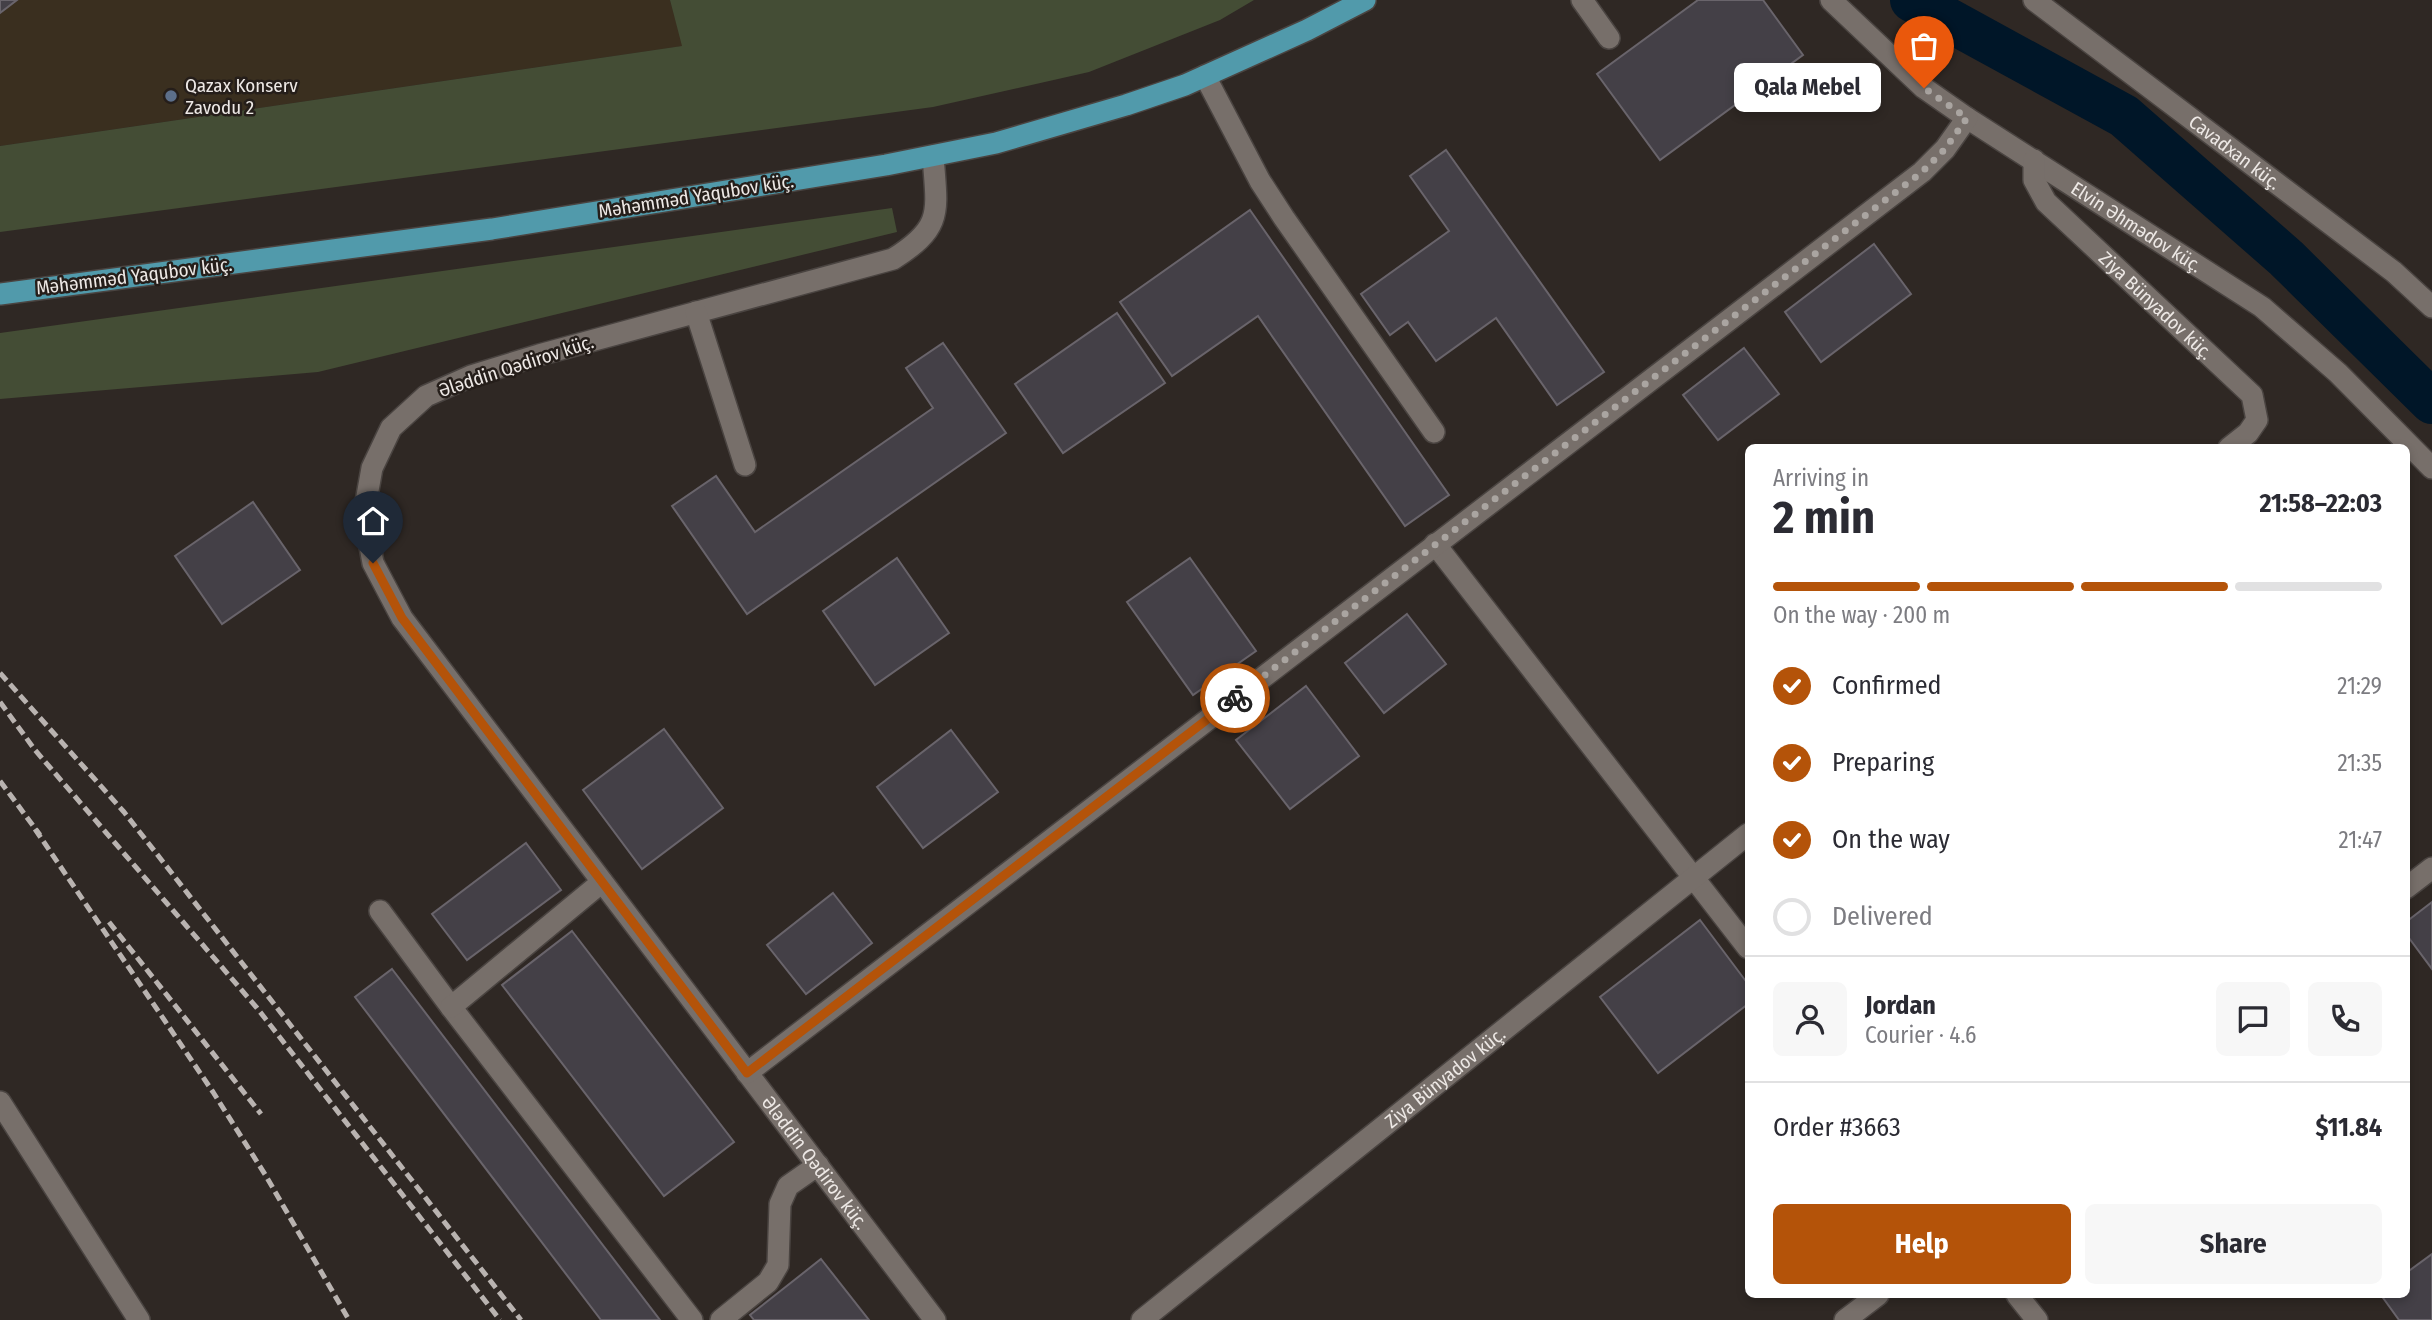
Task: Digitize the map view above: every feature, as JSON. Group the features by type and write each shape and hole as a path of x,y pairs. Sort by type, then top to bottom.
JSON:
{"main road":[{"name":"Məhəmməd Yaqubov küç.","path":"0,294 492,229 933,156 996,143 1138,101 1205,76 1307,30 1365,0"}],"street":[{"path":"1582,0 1609,38"},
{"name":"Elvin Əhmədov küç.","path":"1831,0 1924,88 2262,307 2338,373 2409,444"},
{"name":"Cavadxan küç.","path":"2034,0 2394,272 2432,307"},
{"path":"1205,76 1260,181 1434,432"},
{"path":"747,1073 1922,172 1945,149 1967,118"},
{"name":"Ələddin Qədirov küç.","path":"933,156 936,208 929,230 915,245 893,259 538,355 471,376 426,396 391,428 372,468 364,513 373,563 402,618 935,1320"},
{"name":"Ziya Bünyadov küç.","path":"2034,160 2034,180 2046,202 2252,395 2257,420 2248,433 2234,444"},
{"path":"696,312 746,465"},
{"name":"Elvin Əhmədov küç.","path":"2410,445 2432,467"},
{"path":"1435,544 1745,944"},
{"name":"Ziya Bünyadov küç.","path":"1142,1320 1745,836"},
{"path":"2410,885 2432,868"},
{"path":"451,1007 602,882"},
{"path":"380,911 692,1320"},
{"path":"0,1102 139,1320"},
{"path":"721,1320 768,1282 778,1265 780,1204 788,1186 818,1165"},
{"path":"1845,1320 1874,1298"},
{"path":"2019,1298 2037,1320"}],"shaded area":[{"name":"Qazax Konserv Zavodu 2","path":"0,0 670,0 683,46 0,146"}],"green space":[{"path":"670,0 1254,0 1220,20 1089,72 933,107 0,232 0,146 682,46"},
{"path":"892,208 897,232 318,372 0,399 0,333"}],"building":[{"path":"0,0 17,0 0,13"},
{"path":"1698,0 1763,0 1803,55 1660,160 1597,74"},
{"path":"1446,150 1604,372 1557,405 1496,318 1436,361 1408,322 1390,335 1361,294 1449,231 1410,176"},
{"path":"1250,210 1449,495 1405,526 1258,316 1172,376 1120,302"},
{"path":"1874,244 1911,294 1821,362 1785,312"},
{"path":"1117,313 1165,383 1063,453 1015,384"},
{"path":"943,343 1006,433 747,614 672,506 716,476 755,532 933,408 906,368"},
{"path":"1744,348 1779,394 1718,440 1683,395"},
{"path":"253,502 300,570 222,624 175,556"},
{"path":"897,558 949,633 875,685 823,611"},
{"path":"1190,558 1256,651 1193,695 1127,602"},
{"path":"1407,614 1446,664 1384,713 1345,663"},
{"path":"1306,686 1359,756 1290,809 1236,740"},
{"path":"664,729 723,808 642,869 583,790"},
{"path":"951,730 998,792 923,848 877,787"},
{"path":"526,843 561,890 467,960 432,914"},
{"path":"833,893 872,943 806,994 767,945"},
{"path":"2432,902 2432,969 2410,939 2410,919"},
{"path":"1700,920 1745,980 1745,1006 1658,1073 1600,997"},
{"path":"572,931 734,1142 664,1196 502,985"},
{"path":"392,969 660,1320 601,1320 355,997"},
{"path":"2432,1254 2432,1320 2399,1320 2383,1298 2410,1298 2410,1270"},
{"path":"821,1259 869,1320 754,1320 750,1315"}],"waterway":[{"path":"1912,0 2124,116 2286,258 2432,402"}],"railway":[{"path":"0,673 124,812 521,1320"},
{"path":"0,702 35,750 257,1008 500,1320"},
{"path":"0,781 40,835"},
{"path":"35,829 213,1092 266,1176 349,1320"},
{"path":"109,922 261,1114"}],"way so far":[{"path":"1235,698 1922,172 1945,149 1967,118 1924,88"}],"place":[{"name":"Qala Mebel","path":"1924,88"},
{"name":"Qazax Konserv Zavodu 2","path":"171,96"}],"route":[{"path":"373,563 402,618 747,1073 1235,698"}]}
